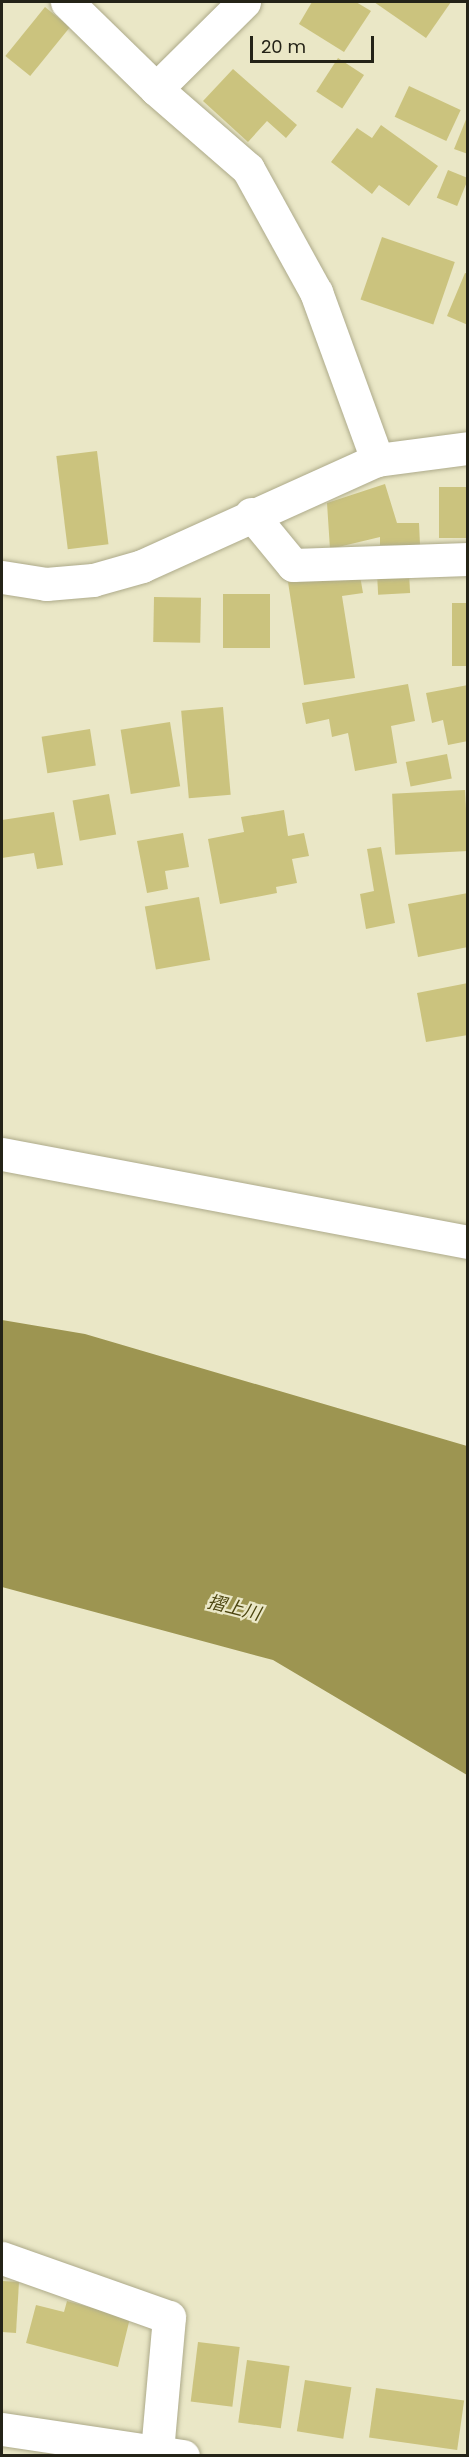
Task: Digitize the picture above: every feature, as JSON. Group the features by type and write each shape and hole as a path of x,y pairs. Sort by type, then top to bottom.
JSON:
{"street":[{"path":"67,2 156,89 248,169 316,292 377,460"},
{"path":"156,89 244,2"},
{"path":"2,577 46,584 93,580 142,566 251,514 377,460 468,448"},
{"path":"251,514 293,565 468,559"},
{"path":"2,1154 468,1242"},
{"path":"2,2258 169,2317 170,2454 2,2429"}],"water":[{"name":"摺上川","path":"2,1320 85,1334 467,1446 467,1775 273,1660 2,1587"}],"building":[{"path":"312,2 356,2 371,11 344,52 299,24"},
{"path":"374,2 451,2 426,38"},
{"path":"45,7 70,27 30,76 5,56"},
{"path":"338,58 364,75 342,108 316,92"},
{"path":"233,69 297,125 286,138 267,121 248,142 203,101"},
{"path":"409,86 461,110 446,141 395,117"},
{"path":"468,117 468,154 454,149"},
{"path":"381,125 438,166 409,206 379,185 372,194 331,162 357,128 372,138"},
{"path":"448,170 468,178 457,206 437,198"},
{"path":"382,237 455,262 433,324 361,299"},
{"path":"465,273 468,274 468,325 447,316"},
{"path":"97,451 108,544 68,549 56,456"},
{"path":"385,484 397,523 419,523 420,545 380,545 380,537 330,549 327,503"},
{"path":"439,487 468,487 468,538 439,538"},
{"path":"359,570 363,593 342,596 355,678 304,685 288,582"},
{"path":"409,572 410,593 378,595 377,574"},
{"path":"223,594 270,594 270,648 223,648"},
{"path":"154,597 201,598 200,643 153,642"},
{"path":"452,603 468,603 468,666 452,666"},
{"path":"408,684 415,721 391,726 397,763 355,771 348,733 332,737 329,719 306,724 302,703"},
{"path":"468,685 468,741 448,745 443,720 432,723 426,693"},
{"path":"223,707 231,795 189,798 181,711"},
{"path":"170,722 180,786 131,794 121,730"},
{"path":"90,729 96,766 47,773 42,737"},
{"path":"447,754 452,779 411,787 406,762"},
{"path":"465,790 468,851 395,855 392,794"},
{"path":"109,794 116,834 80,841 73,800"},
{"path":"284,810 288,836 304,833 309,856 292,859 297,883 276,887 277,893 220,904 208,839 244,832 241,817"},
{"path":"54,812 63,865 37,869 34,853 2,858 2,820"},
{"path":"183,833 189,867 165,871 168,889 147,893 137,841"},
{"path":"381,847 395,923 366,929 360,894 374,891 367,849"},
{"path":"468,893 468,947 418,957 408,904"},
{"path":"199,897 210,960 156,970 145,907"},
{"path":"468,983 468,1035 426,1042 417,993"},
{"path":"2,2281 19,2282 16,2333 2,2332"},
{"path":"67,2301 130,2318 118,2367 26,2343 36,2305 64,2312"},
{"path":"198,2342 240,2347 232,2407 191,2402"},
{"path":"247,2360 290,2366 281,2428 238,2422"},
{"path":"305,2380 351,2387 343,2439 297,2431"},
{"path":"376,2388 464,2400 457,2450 369,2438"}]}
